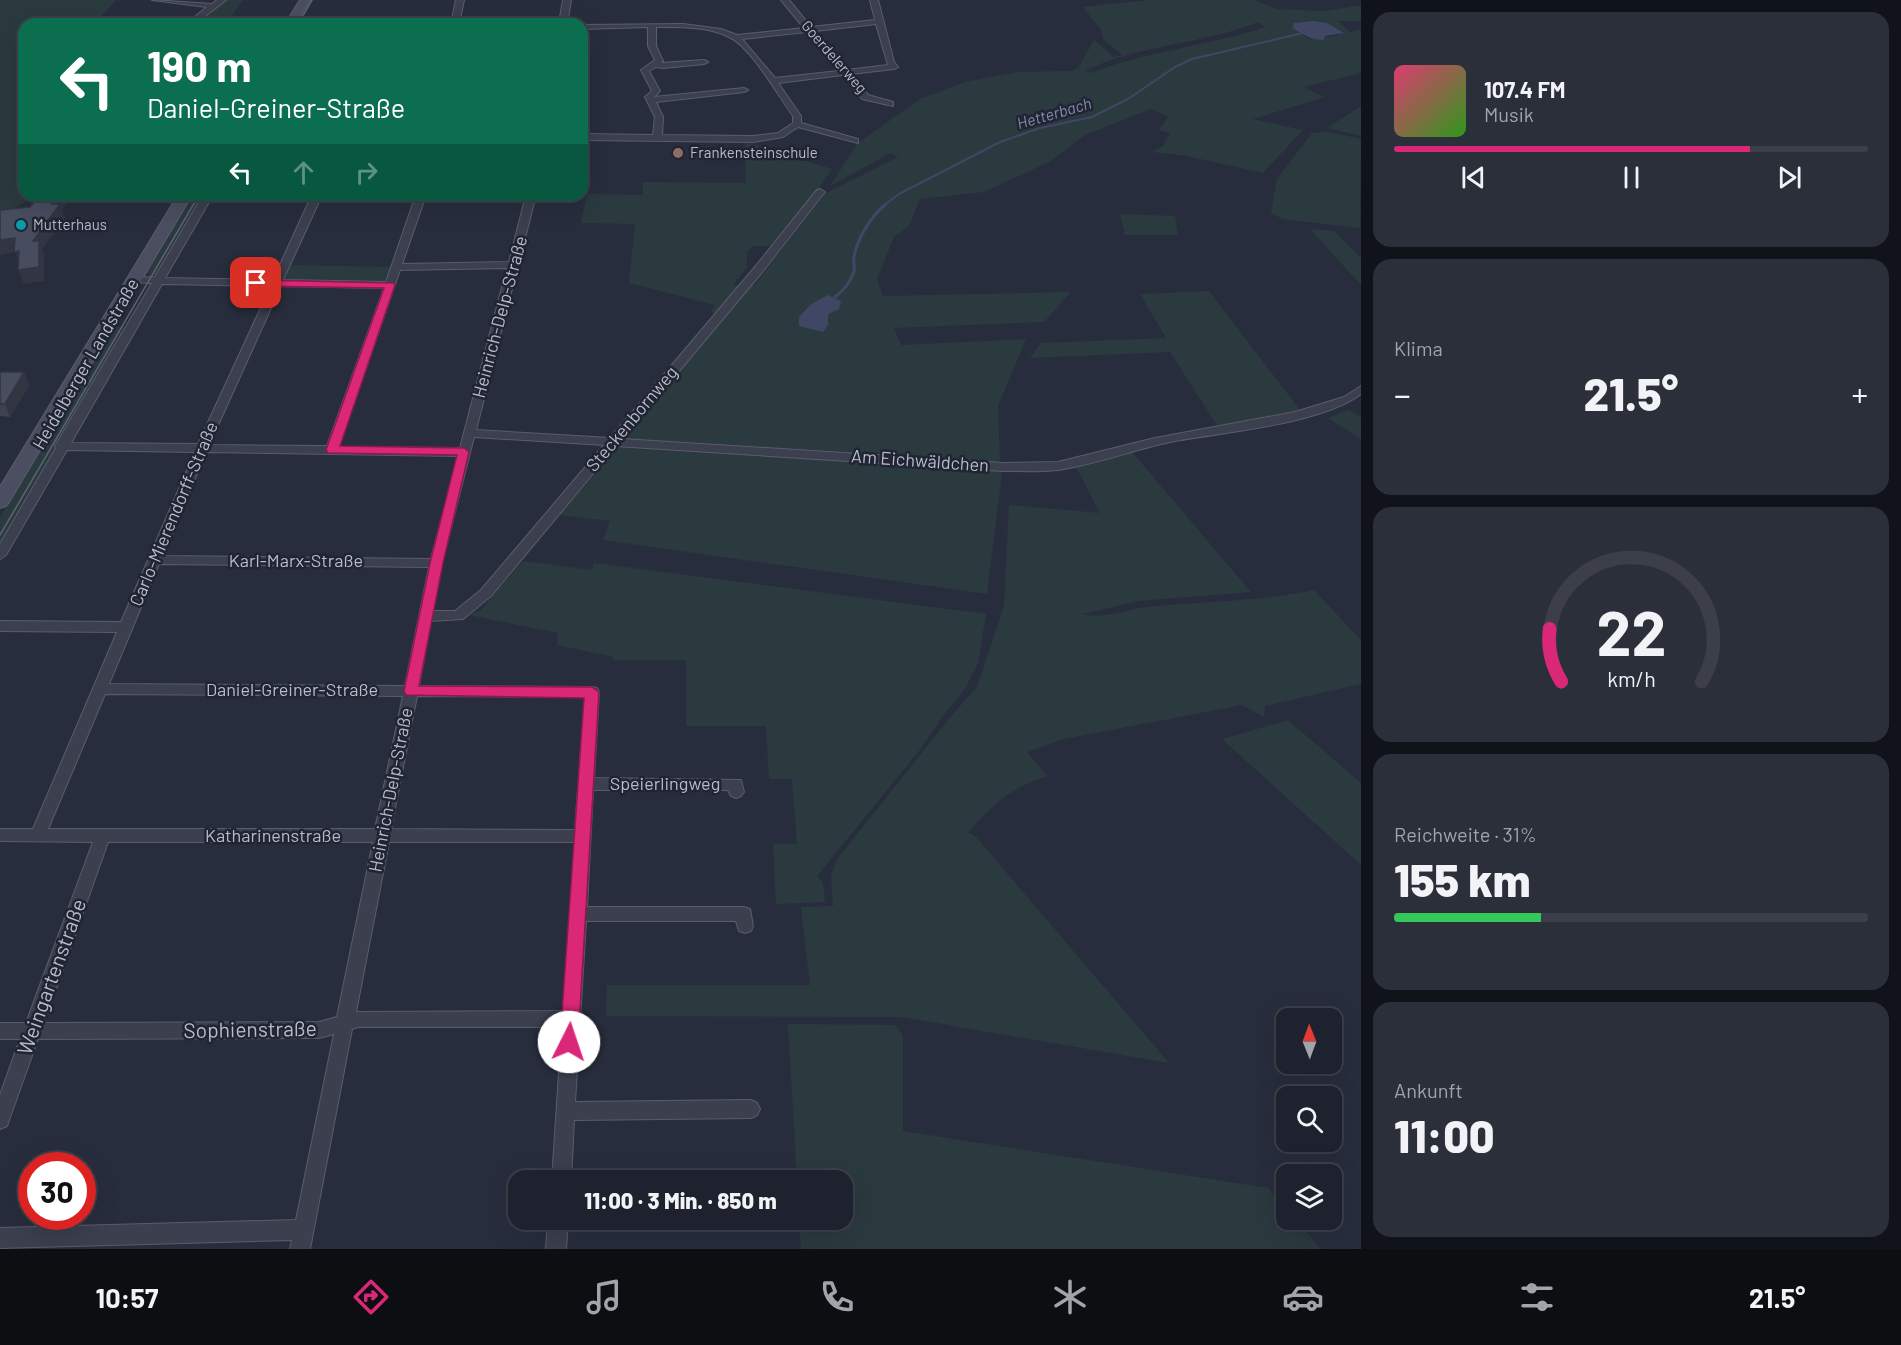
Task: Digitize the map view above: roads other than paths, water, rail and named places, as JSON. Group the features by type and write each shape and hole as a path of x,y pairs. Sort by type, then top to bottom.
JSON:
{"street":[{"path":"156,0 214,6"},
{"path":"198,18 222,0"},
{"path":"294,18 305,0"},
{"path":"456,18 460,0"},
{"path":"564,18 567,0"},
{"name":"Goerdelerweg","path":"785,0 866,97 890,104"},
{"path":"772,81 894,68 874,0"},
{"path":"588,27 710,28 736,37 879,22"},
{"path":"652,27 652,45 659,61 645,70 656,91 649,97 659,117 657,138"},
{"path":"736,37 772,81 796,116 797,124"},
{"path":"655,64 664,66 704,62"},
{"path":"650,100 744,90"},
{"path":"588,137 753,139 780,135 797,124 855,141"},
{"name":"Steckenbornweg","path":"426,616 458,616 486,593 759,269 820,192"},
{"name":"Heidelberger Landstraße","path":"0,502 181,201"},
{"name":"Heidelberger Landstraße","path":"0,555 204,201"},
{"name":"Carlo-Mierendorff-Straße","path":"38,835 202,448 314,201"},
{"path":"332,450 419,201"},
{"name":"Heinrich-Delp-Straße","path":"302,1240 436,563 530,201"},
{"path":"397,267 514,265"},
{"path":"133,280 390,285"},
{"name":"Am Eichwäldchen","path":"469,434 1003,467 1054,466 1083,462 1155,442 1308,412 1335,404 1358,393 1361,389"},
{"path":"61,446 464,452"},
{"name":"Karl-Marx-Straße","path":"155,560 436,563"},
{"path":"0,626 126,627"},
{"name":"Daniel-Greiner-Straße","path":"100,689 592,692 586,784"},
{"path":"562,1170 586,784"},
{"name":"Speierlingweg","path":"586,784 736,784 736,792"},
{"name":"Katharinenstraße","path":"0,835 583,836"},
{"name":"Weingartenstraße","path":"0,1120 103,835"},
{"path":"578,914 744,914 745,926"},
{"name":"Sophienstraße","path":"0,1031 319,1030 362,1019 571,1019"},
{"path":"565,1111 751,1109"},
{"path":"556,1249 557,1230"},
{"path":"0,1238 302,1240"}],"water":[{"path":"1313,21 1327,23 1344,33 1325,36 1324,40 1319,40 1292,28 1294,23"},
{"path":"828,295 841,301 839,309 828,314 828,325 823,332 799,326 799,317 811,304"}],"waterway":[{"name":"Hetterbach","path":"883,206 899,194 1000,142 1040,128 1092,117 1128,99 1175,67 1192,59 1303,33"},
{"name":"Hetterbach","path":"834,298 852,276 854,257 861,236 885,205"}],"tram line":[{"path":"302,18 312,0"},
{"path":"0,535 195,201"}],"place":[{"name":"Frankensteinschule","path":"678,153"},
{"name":"Mutterhaus","path":"21,225"}]}
